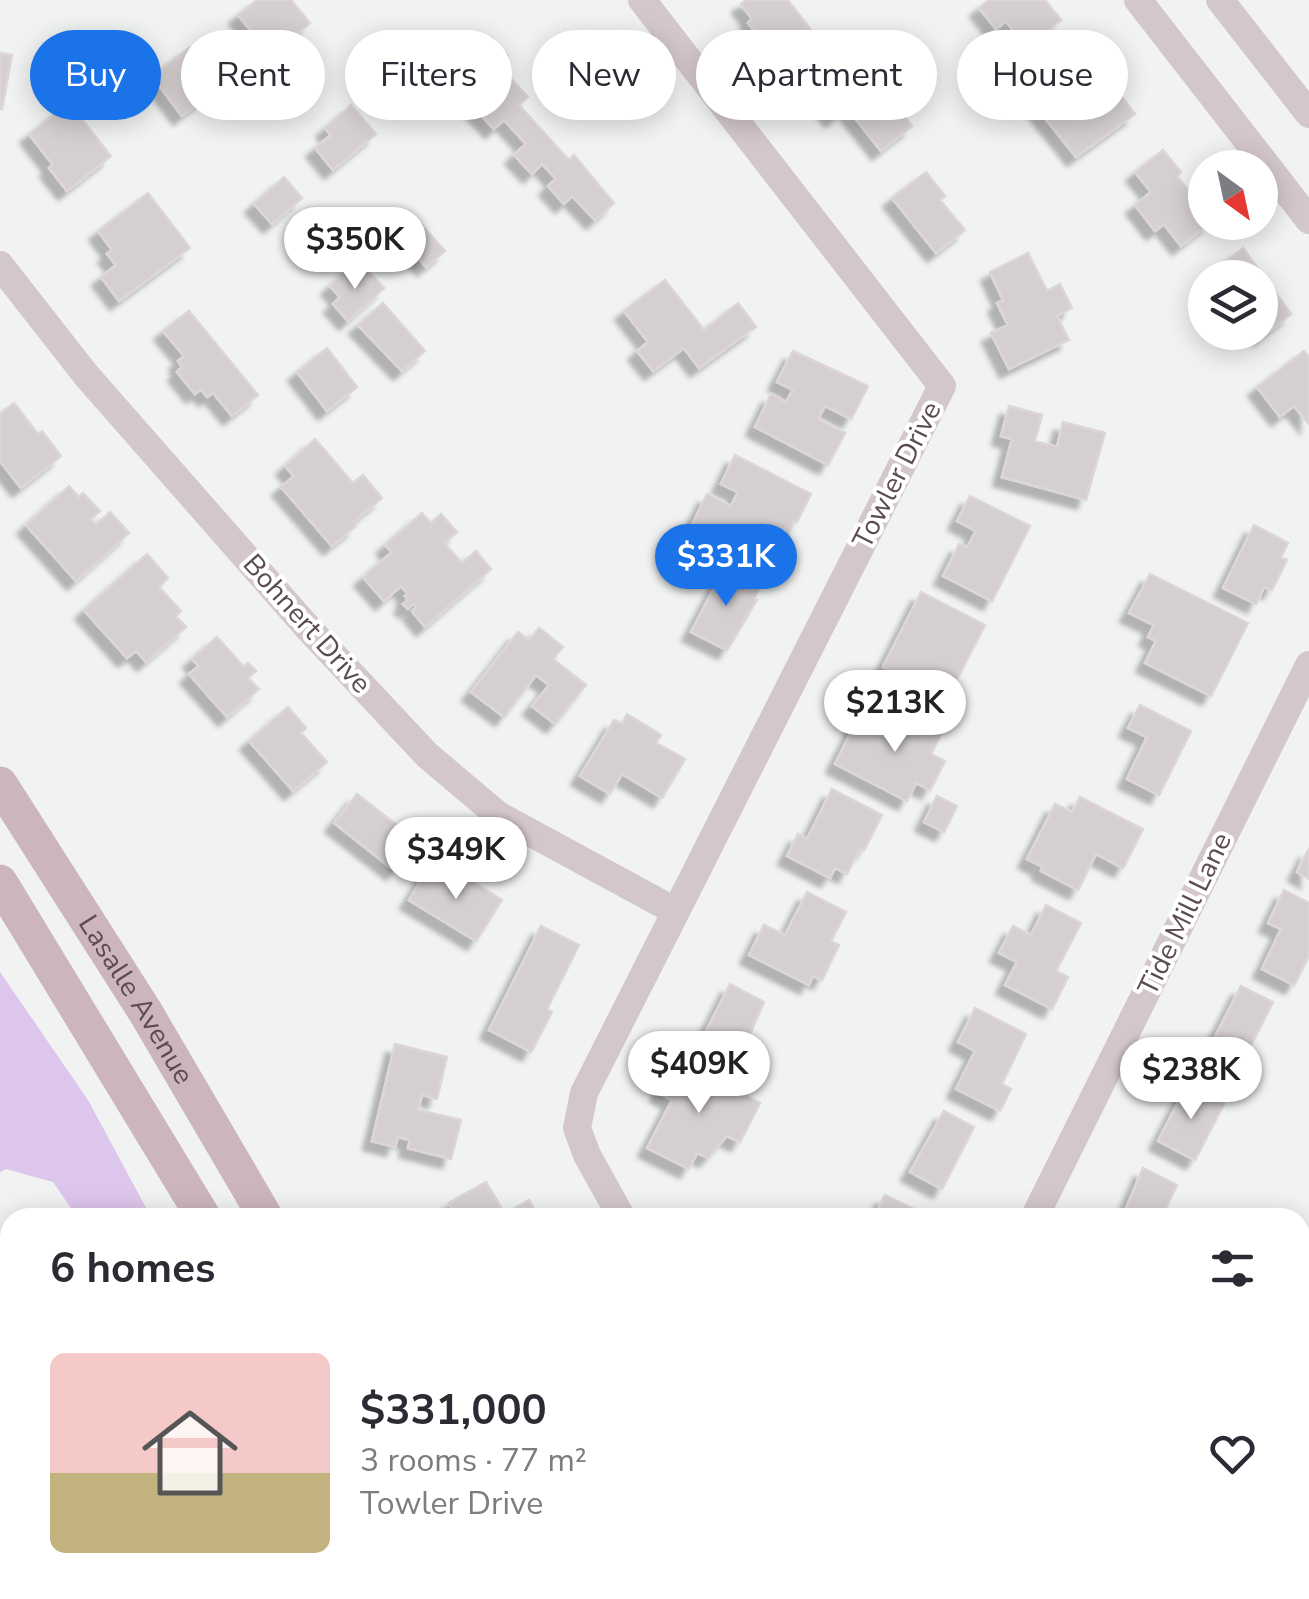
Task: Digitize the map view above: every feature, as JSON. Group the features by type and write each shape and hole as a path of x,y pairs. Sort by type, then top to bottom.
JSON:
{"main road":[{"name":"Lasalle Avenue","path":"0,784 146,1013 260,1208"},
{"name":"Lasalle Avenue","path":"0,882 198,1208"}],"street":[{"name":"Towler Drive","path":"616,1208 577,1128 584,1093 942,386 642,0"},
{"path":"1138,0 1309,220"},
{"path":"1220,0 1309,114"},
{"name":"Bohnert Drive","path":"0,265 86,375 308,628 427,755 498,815 675,910"},
{"name":"Tide Mill Lane","path":"1039,1208 1309,665"}],"shaded area":[{"path":"0,972 88,1100 146,1208 71,1208 53,1182 6,1169 0,1172"}],"building":[{"path":"257,0 291,0 310,23 301,30 250,30 238,15"},
{"path":"746,0 788,0 811,30 754,30 748,23 752,19 741,4"},
{"path":"989,0 1045,0 1061,20 1048,30 1013,30 1006,21 996,29 979,8"},
{"path":"0,53 12,55 2,109 0,108"},
{"path":"181,54 181,115 161,88 161,69"},
{"path":"512,80 528,97 519,105 569,160 574,155 614,203 595,220 572,196 564,204 548,186 556,179 542,164 532,174 514,155 526,144 504,120 512,120"},
{"path":"345,110 345,120 364,120 376,134 333,170 315,148 331,135 325,128"},
{"path":"47,120 82,120 111,156 67,191 29,134"},
{"path":"486,120 504,120 494,129"},
{"path":"856,120 907,120 912,126 881,151"},
{"path":"1047,120 1127,120 1076,157"},
{"path":"1163,150 1181,172 1177,176 1188,190 1188,240 1181,246 1164,224 1155,231 1135,205 1151,192 1135,172"},
{"path":"926,172 945,196 940,200 965,230 936,253 892,198"},
{"path":"284,177 302,198 272,224 254,204"},
{"path":"148,193 190,248 119,301 101,277 116,265 107,254 112,250 98,231"},
{"path":"417,220 445,251 426,267 399,236"},
{"path":"1243,248 1252,260 1228,260"},
{"path":"1028,253 1047,291 1060,284 1072,308 1057,316 1069,340 1009,369 991,333 1008,325 997,303 1003,300 990,272"},
{"path":"352,266 361,276 367,270 384,288 348,321 333,304 340,297 330,286"},
{"path":"665,280 704,330 738,303 756,327 699,368 684,348 653,371 637,351 648,342 624,311"},
{"path":"1278,296 1291,314 1278,324"},
{"path":"383,303 425,351 402,371 358,325"},
{"path":"189,311 258,395 232,416 213,393 207,397 201,389 195,394 177,372 182,367 178,361 184,356 163,331"},
{"path":"327,348 357,387 327,411 297,372"},
{"path":"793,351 868,386 851,419 825,406 818,419 845,433 828,465 755,427 771,394 786,402 793,390 777,382"},
{"path":"1304,351 1309,357 1309,424 1294,406 1280,417 1257,387"},
{"path":"14,403 61,456 21,488 0,461 0,414"},
{"path":"1009,406 1042,415 1035,441 1057,447 1063,422 1105,433 1086,500 1002,477 1012,439 1001,436"},
{"path":"315,439 353,483 363,475 382,498 332,546 281,487 294,476 285,466"},
{"path":"735,455 811,494 775,564 693,523 707,494 731,506 738,492 721,484"},
{"path":"69,486 79,497 83,493 100,511 91,519 96,525 110,512 129,533 76,581 26,525"},
{"path":"970,496 1030,526 992,601 943,576 959,544 967,547 976,531 957,521"},
{"path":"422,513 431,523 441,514 457,532 444,543 462,563 476,551 491,569 425,627 412,611 416,607 413,604 408,609 403,604 408,594 401,586 384,601 363,577 392,552 385,545"},
{"path":"1254,525 1288,543 1281,557 1287,560 1272,590 1264,587 1256,604 1223,588"},
{"path":"147,554 168,578 159,587 181,611 176,616 186,627 146,662 136,651 127,658 84,610"},
{"path":"725,567 760,586 754,599 757,600 727,650 691,632"},
{"path":"1150,574 1248,623 1211,696 1145,663 1156,641 1148,637 1154,625 1129,613"},
{"path":"921,592 985,625 946,700 883,667"},
{"path":"539,628 563,647 553,659 586,685 555,724 532,706 549,685 536,675 504,717 471,692 518,632 529,640"},
{"path":"217,637 244,667 248,663 256,671 248,678 259,689 227,717 189,674 199,666 192,659"},
{"path":"1140,705 1191,731 1159,795 1127,779 1147,737 1128,728"},
{"path":"288,707 306,728 301,733 327,762 293,791 249,741"},
{"path":"906,709 944,728 931,754 945,761 930,790 916,783 907,801 835,764 856,722 890,740"},
{"path":"627,714 661,735 656,743 685,759 662,798 622,774 610,794 580,776 614,720 622,724"},
{"path":"832,789 882,815 847,874 835,868 830,878 787,856 798,834 807,839"},
{"path":"357,794 418,842 395,871 334,823"},
{"path":"937,796 957,806 944,832 924,822"},
{"path":"1080,797 1143,829 1123,868 1096,854 1078,890 1027,859 1055,804 1072,812"},
{"path":"1309,848 1309,879 1297,872"},
{"path":"429,867 454,882 459,873 502,900 476,941 409,900"},
{"path":"1284,890 1309,903 1309,956 1294,985 1262,969 1281,929 1268,923"},
{"path":"807,892 846,912 831,941 839,945 822,980 813,976 809,985 749,955 764,925 785,935"},
{"path":"1046,905 1081,923 1056,971 1068,977 1052,1009 1005,985 1017,962 999,953 1013,926 1031,935"},
{"path":"541,926 579,945 547,1009 552,1012 531,1052 489,1030"},
{"path":"730,984 764,1002 735,1068 697,1049"},
{"path":"1241,986 1273,1002 1238,1071 1206,1054"},
{"path":"975,1008 1026,1034 1002,1084 1011,1089 1000,1111 956,1089 975,1051 958,1042"},
{"path":"395,1044 447,1057 437,1099 422,1095 418,1110 461,1120 451,1159 408,1148 410,1140 398,1137 395,1147 372,1141"},
{"path":"676,1060 760,1103 740,1142 727,1136 708,1158 697,1153 689,1169 647,1148 672,1100 659,1093"},
{"path":"1187,1085 1224,1104 1195,1160 1158,1141"},
{"path":"944,1111 974,1127 942,1189 910,1172"},
{"path":"1143,1168 1177,1185 1166,1208 1126,1208"},
{"path":"486,1182 501,1208 452,1208 449,1203"},
{"path":"885,1195 912,1208 879,1208"},
{"path":"529,1200 533,1208 515,1208"}]}
